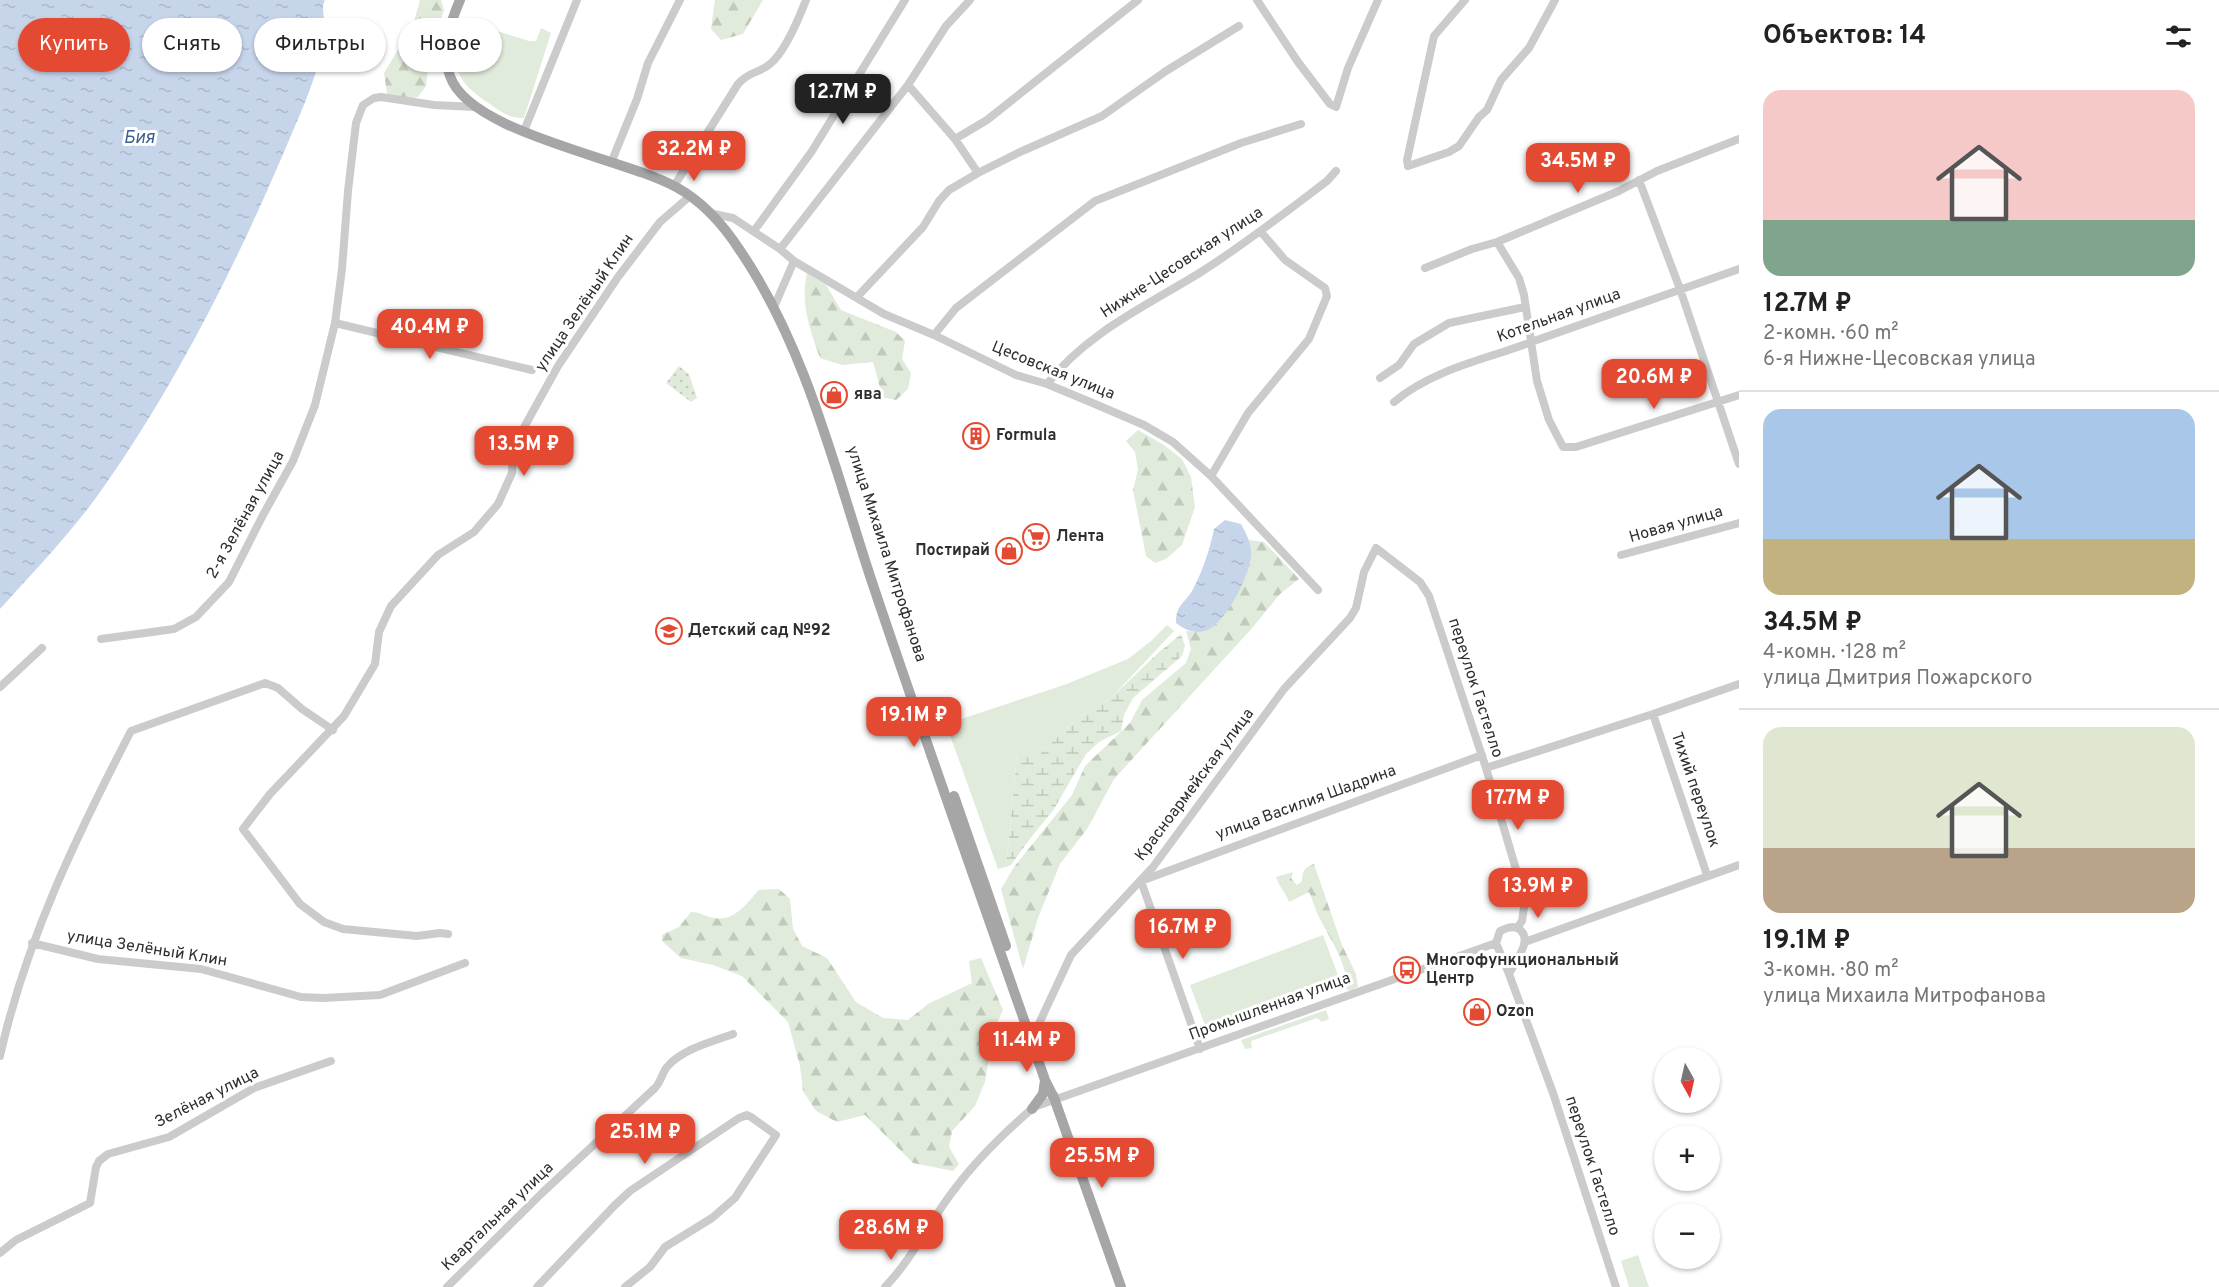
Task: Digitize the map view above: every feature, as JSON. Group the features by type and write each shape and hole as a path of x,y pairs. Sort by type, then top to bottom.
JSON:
{"main road":[{"name":"улица Михаила Митрофанова","path":"460,0 446,50 454,87 474,106 524,131 611,163 643,172 690,196 709,213 741,251 774,307 828,445 872,584 988,903 1121,1287"},
{"name":"улица Михаила Митрофанова","path":"1031,1032 1045,1080 1055,1100"},
{"path":"1032,1109 1043,1094 1045,1080"}],"street":[{"path":"524,131 577,0"},
{"path":"611,163 638,99 648,63 680,0"},
{"path":"674,186 738,84 749,73 766,67 776,57 806,0"},
{"path":"754,231 812,151 905,0"},
{"path":"780,249 908,85 933,43 970,0"},
{"path":"955,139 987,120 1138,0"},
{"path":"1257,0 1298,62 1330,104 1336,108 1348,68 1378,0"},
{"path":"1465,0 1434,36 1407,166 1411,167 1449,153 1458,146 1479,117 1487,110 1501,80 1529,48 1555,0"},
{"path":"857,297 923,227 943,196 978,173 1101,116 1166,71 1239,26"},
{"path":"908,85 955,139 978,173"},
{"name":"2-я Зелёная улица","path":"101,639 174,629 196,617 229,582 297,452 315,405 335,323 354,135 358,114 363,105 374,98 381,97 434,105 474,106"},
{"path":"934,334 956,308 1095,201 1241,142 1301,124"},
{"path":"1425,268 1472,249 1497,242 1739,139"},
{"name":"Нижне-Цесовская улица","path":"1047,384 1060,368 1098,335 1203,271 1260,232 1327,181 1336,171"},
{"path":"1639,180 1680,289 1739,464"},
{"name":"улица Зелёный Клин","path":"448,934 417,936 333,926 314,916 300,904 243,829 270,794 317,743 333,730 358,695 375,664 379,632 391,606 438,555 474,532 498,504 512,473 513,453 517,440 558,366 618,277 660,222 690,196"},
{"name":"Цесовская улица","path":"709,213 733,218 794,261 884,314 934,334 1016,375 1047,384 1144,425 1173,442 1211,476 1318,590"},
{"path":"1211,476 1248,413 1309,339 1327,296 1324,288 1284,260 1260,232"},
{"path":"1497,242 1519,278 1537,381 1553,428 1563,447 1576,447 1739,395"},
{"path":"774,307 794,261"},
{"name":"Котельная улица","path":"1394,402 1419,385 1469,362 1739,269"},
{"path":"1380,378 1399,365 1412,345 1438,329 1466,319 1525,307"},
{"path":"335,323 532,370"},
{"name":"Новая улица","path":"1621,555 1739,523"},
{"name":"переулок Гастелло","path":"1376,548 1420,582 1429,596 1482,755 1525,901 1522,935"},
{"name":"Красноармейская улица","path":"1031,1032 1071,955 1141,880 1284,689 1350,618 1356,608 1364,572 1376,548"},
{"path":"0,687 42,648"},
{"path":"0,1056 8,1018 32,944 61,873 131,731 265,683 283,691 333,730"},
{"path":"1486,768 1739,684"},
{"name":"Тихий переулок","path":"1653,714 1707,875"},
{"name":"улица Василия Шадрина","path":"1141,880 1482,755"},
{"path":"1519,954 1508,956 1497,946 1500,931 1505,928 1522,935 1739,865"},
{"path":"1141,880 1200,1048"},
{"path":"1509,974 1524,949 1522,935"},
{"name":"улица Зелёный Клин","path":"32,944 98,959 201,969 302,997 323,998 380,995 465,963"},
{"name":"переулок Гастелло","path":"1497,946 1553,1093 1616,1287"},
{"name":"Промышленная улица","path":"1055,1100 1497,946"},
{"name":"Квартальная улица","path":"447,1287 543,1192 656,1088 664,1071 672,1062 683,1054 733,1034"},
{"name":"Зелёная улица","path":"0,1253 16,1240 90,1203 98,1164 108,1154 169,1137 254,1088 331,1060"},
{"path":"885,1287 915,1250 953,1190 997,1140 1032,1109 1055,1100"},
{"path":"537,1287 630,1191 739,1118 747,1115 777,1135 735,1198 712,1218 665,1247 650,1267 625,1287"}],"green space":[{"path":"420,0 441,0 444,10 441,18 415,18"},
{"path":"715,0 763,0 743,34 721,40 711,29"},
{"path":"541,28 551,33 524,118 510,116 498,110 477,95 458,72 502,72 502,33 529,41 536,41"},
{"path":"398,50 398,72 428,72 426,86 418,97 401,100 387,94 384,73"},
{"path":"807,273 826,285 841,310 896,332 905,341 902,359 911,373 908,389 896,400 885,398 882,395 873,362 842,365 820,358 805,306"},
{"path":"679,366 689,374 697,398 691,402 666,383"},
{"path":"1138,430 1182,459 1191,477 1195,507 1182,545 1166,559 1155,563 1146,556 1133,490 1138,470 1135,452 1126,441"},
{"path":"1249,540 1264,542 1299,579 1280,594 1254,626 1114,779 1087,829 1060,864 1038,918 1023,969 1001,889 1014,867 1072,795 1085,766 1130,723 1142,700 1186,663 1191,649 1186,631 1200,632 1236,590 1247,567 1250,554"},
{"path":"1167,625 1174,631 1112,697 1076,719 1039,755 1017,755 1006,867 998,869 946,724 1064,685 1128,659"},
{"path":"1181,634 1185,646 1182,656 1133,698 1124,715 1121,731 1099,742 1086,754 1054,809 1011,865 1006,867 1017,755 1039,755 1076,719 1112,697"},
{"path":"1314,864 1342,945 1356,974 1358,987 1350,991 1346,989 1342,962 1318,916 1309,892 1289,902 1276,877 1293,872 1291,878 1297,885 1302,881 1306,868"},
{"path":"779,889 790,899 793,929 802,946 827,958 856,1002 883,1018 908,1020 928,1004 972,983 969,961 981,958 1003,1010 993,1032 985,1082 975,1106 952,1131 949,1147 959,1164 953,1171 913,1163 865,1115 837,1122 816,1111 803,1091 800,1066 788,1022 742,976 713,965 681,958 662,941 662,935 679,927 691,912 715,918 728,917 745,906 759,890"},
{"path":"1323,935 1339,978 1206,1028 1190,985"},
{"path":"1326,1010 1329,1019 1322,1022 1317,1018 1251,1041 1252,1048 1245,1049 1241,1040"},
{"path":"1638,1255 1649,1287 1629,1287 1621,1261"}],"water":[{"name":"Бия","path":"0,0 325,0 324,18 254,18 254,72 316,72 300,115 232,267 159,402 103,488 79,520 0,609"},
{"path":"1225,520 1241,524 1248,539 1251,555 1247,573 1237,595 1218,623 1202,632 1188,630 1176,623 1177,612 1199,577 1214,529"}],"place":[{"name":"ява","path":"834,395"},
{"name":"Formula","path":"976,436"},
{"name":"Лента","path":"1036,537"},
{"name":"Постирай","path":"1009,551"},
{"name":"Детский сад №92","path":"669,631"},
{"name":"Многофункциональный Центр","path":"1407,970"},
{"name":"Ozon","path":"1477,1012"}]}
